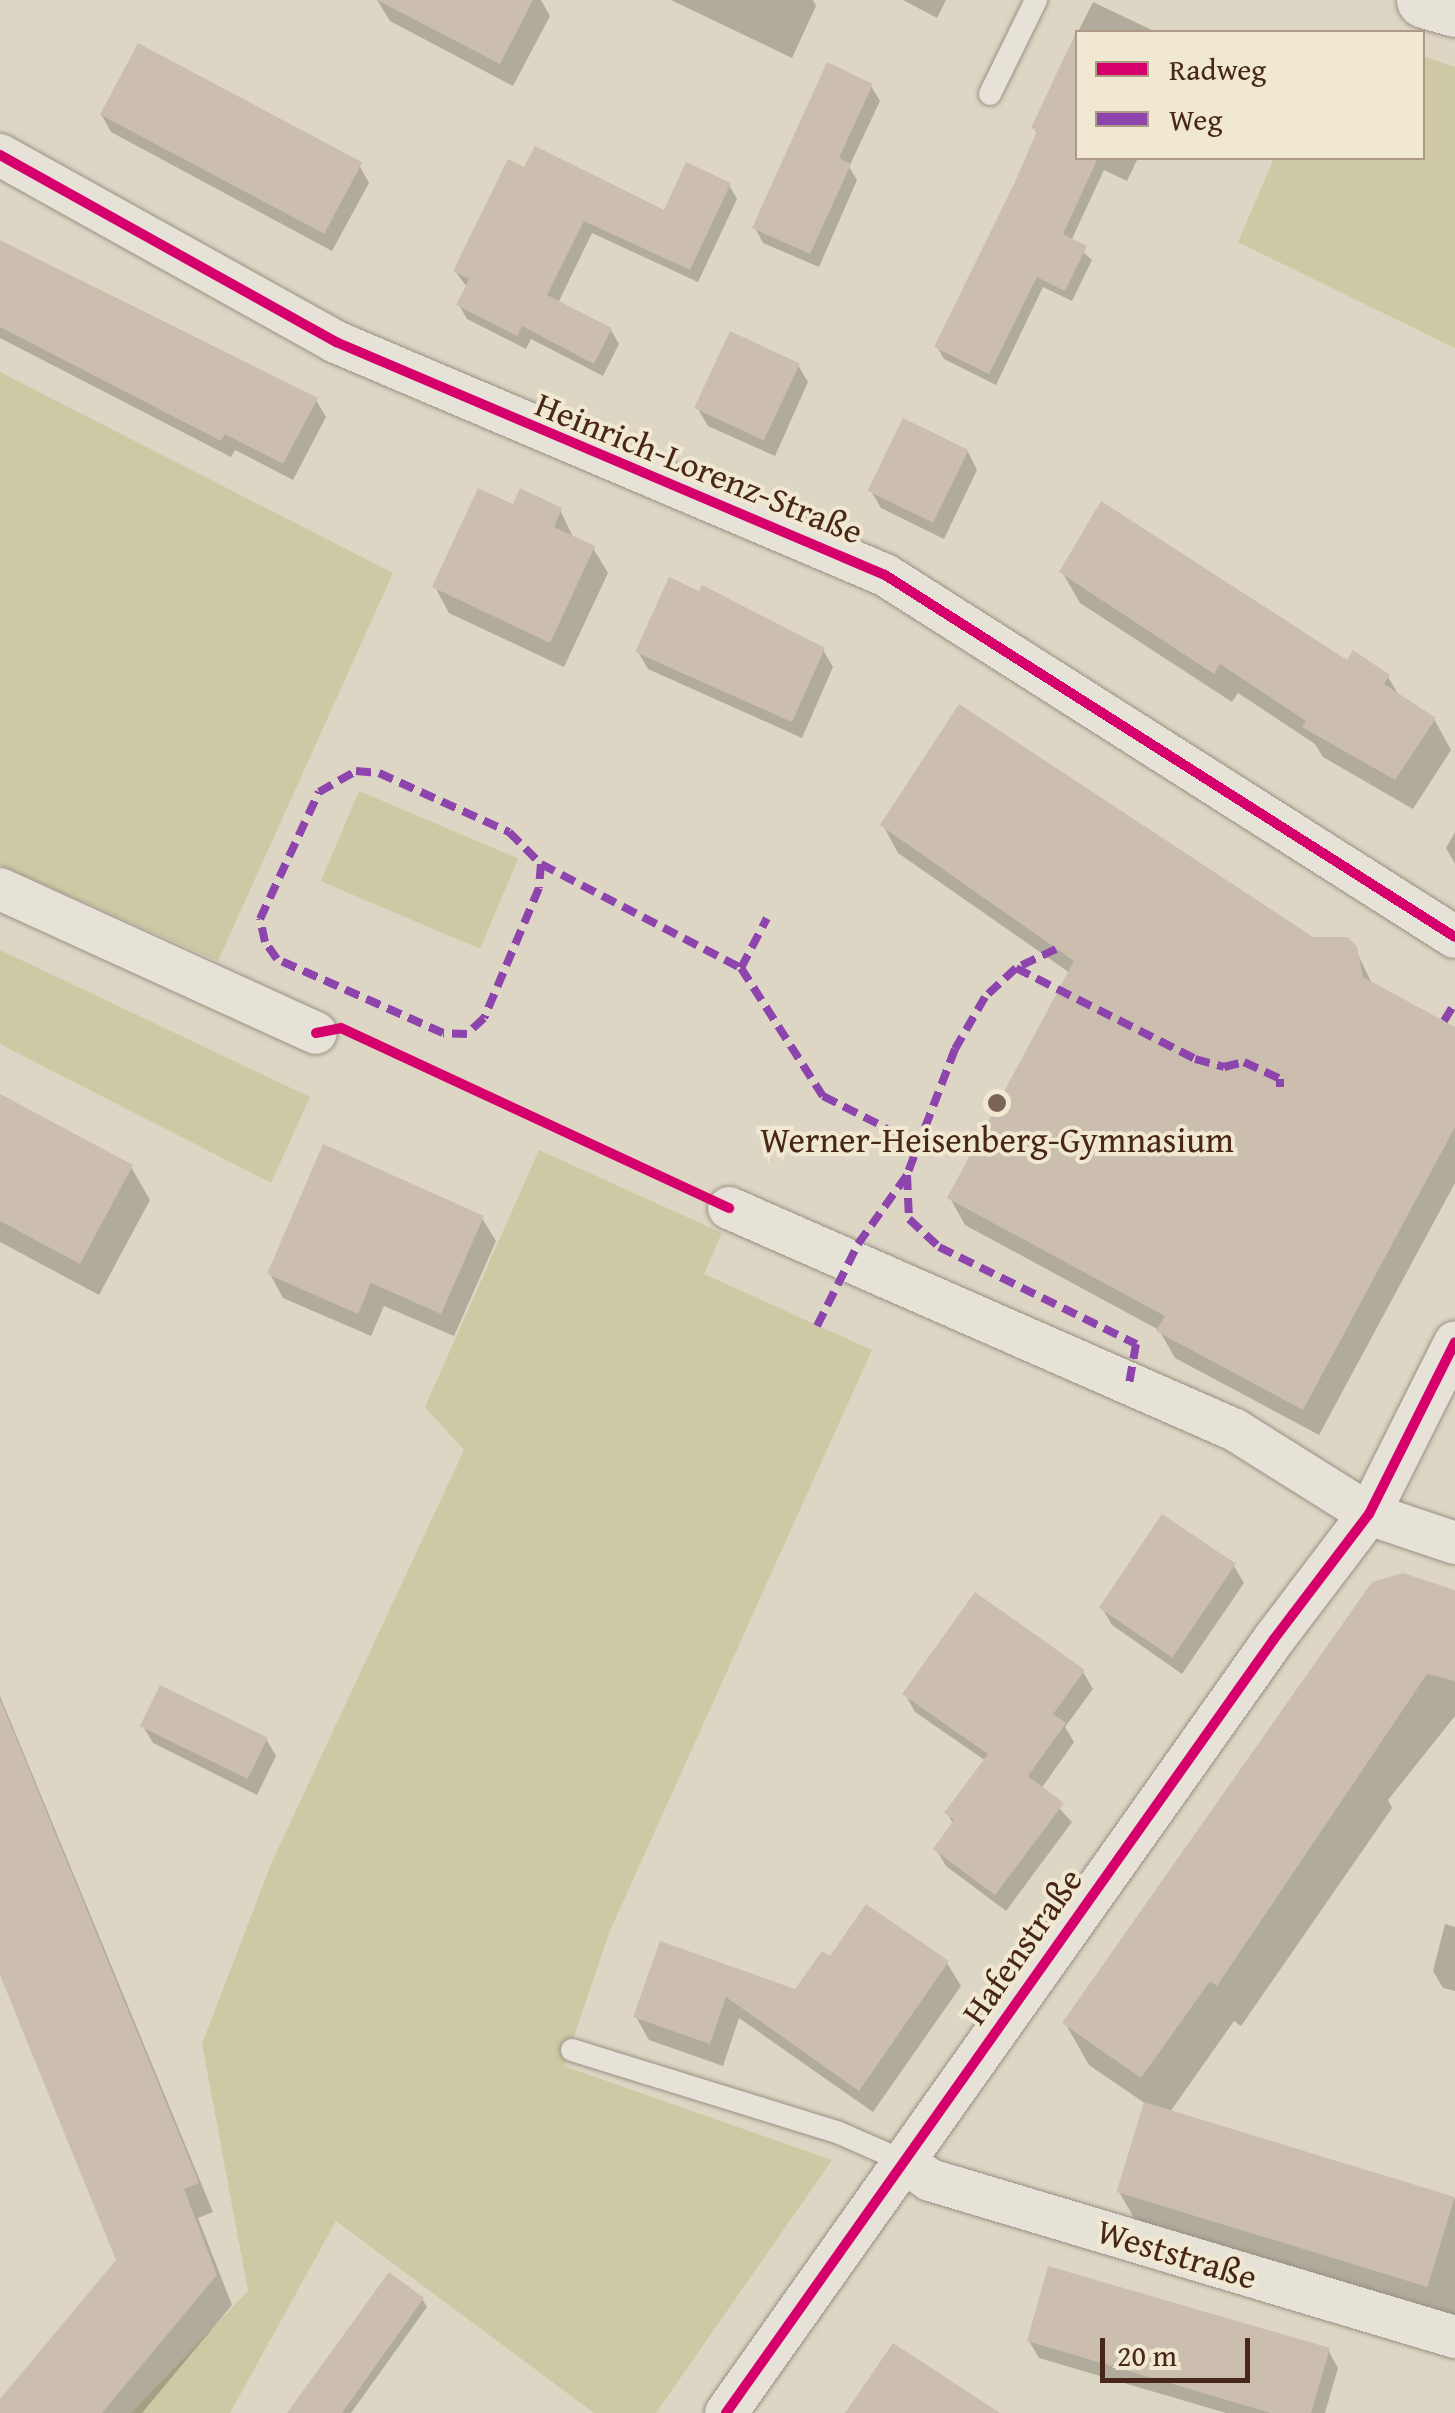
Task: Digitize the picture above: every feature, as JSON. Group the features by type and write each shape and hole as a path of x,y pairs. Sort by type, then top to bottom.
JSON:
{"main road":[{"path":"1424,0 1455,9"}],"street":[{"name":"Heinrich-Lorenz-Straße","path":"0,155 336,342 885,574 1455,937"},
{"path":"0,889 316,1033"},
{"path":"729,1208 1234,1430 1369,1514 1455,1543"},
{"name":"Hafenstraße","path":"726,2413 1369,1514 1455,1342"},
{"name":"Weststraße","path":"903,2161 930,2180 1455,2337"}],"lane":[{"path":"990,94 1036,0"},
{"path":"572,2050 837,2132 903,2161"}],"shaded area":[{"path":"1425,57 1455,67 1455,348 1238,242 1273,160 1425,160"},
{"path":"0,372 393,573 218,961 0,865"},
{"path":"359,791 518,859 480,949 321,881"},
{"path":"0,950 310,1097 271,1183 0,1044"},
{"path":"539,1150 722,1233 704,1274 872,1350 609,1933 564,2066 832,2160 656,2413 594,2413 336,2221 230,2413 131,2413 248,2291 202,2044 271,1864 464,1450 425,1407"}],"building":[{"path":"377,0 533,0 500,64"},
{"path":"1075,34 1075,160 1097,160 1063,234 1087,246 1065,291 1037,277 989,374 934,347 1014,184 1037,131 1031,128"},
{"path":"138,43 362,162 324,234 100,115"},
{"path":"827,62 873,84 839,158 851,164 810,254 752,228"},
{"path":"535,146 664,210 686,162 731,183 690,270 584,221 547,295 612,328 594,364 522,326 517,336 456,305 469,279 453,271 508,159 524,167"},
{"path":"0,240 318,398 283,464 225,434 221,441 0,327"},
{"path":"730,331 800,364 764,441 694,408"},
{"path":"903,418 969,450 933,523 867,491"},
{"path":"478,488 513,504 520,488 562,508 554,527 595,546 550,643 432,587"},
{"path":"1101,501 1347,660 1353,650 1390,675 1384,684 1436,718 1395,780 1302,727 1306,721 1220,664 1214,674 1059,572"},
{"path":"669,577 699,591 702,585 825,648 792,722 635,652"},
{"path":"959,704 1313,937 1348,937 1357,947 1363,977 1455,1027 1455,1127 1303,1410 1156,1331 1165,1316 947,1198 1074,961 880,825"},
{"path":"0,1094 133,1165 80,1264 0,1221"},
{"path":"323,1144 484,1216 441,1314 371,1283 358,1314 267,1274"},
{"path":"1162,1514 1236,1564 1173,1657 1099,1608"},
{"path":"1403,1573 1455,1590 1455,1681 1427,1674 1217,1986 1210,1981 1141,2078 1062,2023 1372,1582"},
{"path":"975,1592 1085,1670 1053,1714 1066,1723 1028,1776 1064,1803 995,1895 933,1849 954,1820 944,1813 988,1754 902,1694"},
{"path":"160,1685 268,1738 248,1779 140,1726"},
{"path":"0,1699 199,2183 184,2189 217,2275 102,2413 0,2413 0,2399 116,2260 0,1975"},
{"path":"866,1904 949,1961 859,2091 726,1997 710,2044 633,2017 660,1941 795,1989 822,1951 830,1956"},
{"path":"1144,2102 1455,2197 1427,2287 1117,2192"},
{"path":"1048,2266 1330,2348 1311,2413 1271,2413 1027,2341"},
{"path":"389,2272 424,2298 342,2413 287,2413"},
{"path":"893,2343 913,2356 1000,2413 845,2413"}],"marked path":[{"path":"541,864 539,888 484,1018 467,1034 443,1033 277,959 265,942 260,919 319,792 356,771 379,773 509,832 541,864 741,968 823,1096 884,1127 915,1153"},
{"path":"741,968 767,918"},
{"path":"1056,949 1016,968 985,997 955,1049 907,1175 909,1219 939,1247 1136,1344 1129,1384"},
{"path":"1016,968 1195,1059 1224,1067 1244,1062 1280,1079 1280,1087"},
{"path":"1444,1021 1455,1003"},
{"path":"817,1326 858,1244 907,1175"}],"cycle path":[{"path":"0,155 336,342 885,575 1455,937"},
{"path":"316,1033 341,1028 729,1208"},
{"path":"726,2413 1274,1639 1369,1514 1455,1342"}],"place":[{"name":"Werner-Heisenberg-Gymnasium","path":"997,1103"}]}
